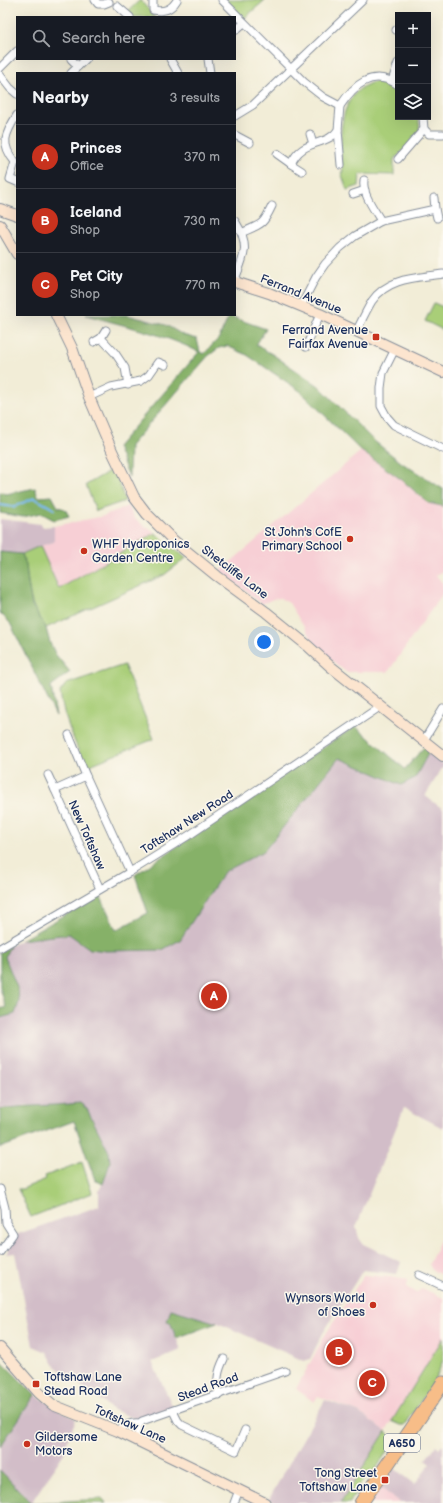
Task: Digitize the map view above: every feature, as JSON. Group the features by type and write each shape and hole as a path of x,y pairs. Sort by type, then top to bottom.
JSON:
{"highway":[{"name":"A650","path":"361,1503 443,1383"}],"street":[{"path":"94,0 98,4 109,2"},
{"path":"153,0 154,10 160,11 171,8 177,0"},
{"path":"222,0 290,69 323,97 340,106"},
{"path":"236,115 253,105 363,0"},
{"path":"117,6 129,16"},
{"path":"236,29 244,23"},
{"path":"0,68 16,52"},
{"path":"73,60 78,66"},
{"path":"72,72 85,60"},
{"path":"171,60 177,72"},
{"path":"208,60 210,72"},
{"path":"0,75 16,93"},
{"path":"341,165 338,130 340,106 348,94 366,80 377,78 395,83"},
{"path":"12,180 16,162 8,156 2,147 8,129 16,117"},
{"path":"422,120 424,129 429,134 443,134"},
{"path":"398,159 424,129"},
{"path":"291,164 293,158 302,148 332,136 338,130"},
{"path":"310,134 313,144"},
{"path":"236,136 250,143"},
{"path":"277,154 302,171"},
{"path":"364,180 363,185 365,190 381,221"},
{"path":"354,194 365,190"},
{"path":"434,198 437,218"},
{"path":"243,232 264,221 272,206"},
{"path":"0,209 16,215"},
{"path":"301,306 316,277 340,248 355,236 381,221 435,209"},
{"path":"16,218 9,219 0,224 16,252"},
{"path":"236,222 243,232 245,243 244,258 236,277"},
{"path":"356,332 373,300 388,286 402,280 443,274"},
{"name":"Ferrand Avenue","path":"236,282 269,293 320,314 443,372"},
{"path":"306,347 320,314"},
{"name":"Shetcliffe Lane","path":"56,316 72,348 89,397 112,453 134,497 147,514 174,541 217,576 266,612 443,756"},
{"path":"94,342 101,338 106,330"},
{"path":"101,338 115,353 125,368 128,385"},
{"path":"395,349 383,373 381,388 381,406 386,417 394,425 443,449"},
{"path":"89,397 112,387 128,385 141,381 149,375 158,362 165,365"},
{"name":"Toftshaw New Road","path":"0,948 130,872 191,834 381,706"},
{"path":"424,740 443,709"},
{"name":"New Toftshaw","path":"69,735 130,872"},
{"name":"New Toftshaw","path":"48,775 100,889"},
{"name":"New Toftshaw","path":"55,790 86,776"},
{"path":"0,1189 5,1208 6,1223 12,1234 0,1252"},
{"path":"418,1275 443,1286"},
{"name":"Toftshaw Lane","path":"0,1348 35,1388 53,1405 138,1440 265,1503"},
{"path":"219,1395 217,1383 218,1375 224,1359"},
{"name":"Stead Road","path":"118,1431 125,1425 139,1423 285,1371"},
{"path":"173,1411 178,1421 182,1425 236,1451 245,1430"},
{"path":"138,1440 139,1423"},
{"path":"234,1503 239,1490"}],"shaded area":[{"name":"St John's CofE Primary School","path":"361,451 402,480 427,503 442,506 443,508 443,571 436,575 443,584 443,593 388,672 346,672 325,655 311,638 289,603 280,598 273,599 262,604 220,571"},
{"name":"WHF Hydroponics Garden Centre","path":"128,506 135,519 155,533 59,589 40,546 54,542 54,526 104,516"},
{"path":"0,519 41,524 42,527 54,526 54,542 37,547 22,554 0,552"},
{"path":"429,752 443,764 443,767 425,796 443,809 443,1128 404,1108 356,1227 359,1238 363,1244 401,1262 397,1274 363,1270 323,1333 310,1359 304,1361 218,1323 171,1309 171,1324 181,1350 152,1362 173,1407 136,1419 113,1410 55,1366 47,1352 33,1346 15,1253 6,1254 18,1234 99,1206 99,1191 108,1172 110,1163 109,1152 98,1130 87,1109 80,1104 45,1106 27,1105 0,1109 0,1018 15,1014 18,990 5,957 10,946 21,940 69,934 90,949 106,951 162,950 180,940 224,872 264,851 339,758 401,785 415,777"},
{"path":"443,1234 443,1276 432,1270 429,1264"},
{"path":"364,1275 402,1278 407,1280 406,1287 416,1293 424,1289 443,1298 443,1338 386,1431 358,1412 318,1396 314,1402 296,1389 325,1335"},
{"path":"35,1395 76,1419 67,1442 66,1450 31,1503 0,1470 0,1447"},
{"path":"325,1400 358,1412 386,1431 341,1503 276,1503 269,1499"},
{"path":"443,1444 443,1503 400,1503 381,1488 394,1468 415,1484 430,1464 425,1460 436,1446 439,1449"},
{"path":"381,1488 400,1503 371,1503"}],"green space":[{"path":"140,0 154,16 129,16 126,13"},
{"path":"222,0 265,0 241,21"},
{"path":"377,81 388,83 395,87 395,120 418,120 419,130 415,138 394,159 394,175 360,174 359,186 347,190 341,172 343,172 341,131 343,118 347,105 354,95 364,86"},
{"path":"434,303 443,307 443,330 425,321"},
{"path":"90,316 131,316 166,325 183,335 197,339 200,352 204,354 219,338 229,316 266,329 256,345 319,386 373,440 402,463 443,489 443,508 442,506 428,503 402,480 361,451 300,391 247,355 227,346 219,348 208,356 130,446 129,477 117,447 199,352 172,340"},
{"path":"110,468 114,468 125,501 96,511 86,485 108,472"},
{"path":"35,488 38,497 52,496 58,507 65,509 69,516 54,520 41,513 23,517 0,513 0,492 6,494"},
{"path":"155,533 186,558 164,575 46,628 32,603 22,554 40,546 59,589"},
{"path":"0,552 22,554 26,565 32,605 46,628 50,643 56,655 70,672 51,686 56,716 10,623 0,613"},
{"path":"124,665 154,739 85,767 67,721 60,692 66,684"},
{"path":"355,726 405,769 424,747 429,752 415,778 401,785 339,758 264,851 224,872 180,940 162,950 106,951 90,949 69,934 21,940 100,895 116,930 148,913 135,875"},
{"path":"10,946 5,957 18,990 19,1002 15,1014 0,1018 0,1009 6,1007 0,988 0,952"},
{"path":"80,1103 87,1109 109,1152 110,1163 103,1184 95,1180 74,1121 0,1148 0,1109"},
{"path":"82,1162 92,1193 31,1217 18,1189 22,1189 46,1179 45,1176"},
{"path":"171,1309 217,1323 176,1338 171,1324 167,1321"},
{"path":"443,1338 443,1360 431,1386 405,1425 392,1421"},
{"path":"0,1360 35,1395 0,1447"},
{"path":"386,1431 392,1439 391,1445 378,1466 359,1485 350,1503 341,1503"},
{"path":"0,1470 31,1503 0,1503"},
{"path":"103,1499 106,1503 31,1503"}],"waterway":[{"path":"0,505 13,507 34,498 54,509"}],"place":[{"name":"Ferrand Avenue Fairfax Avenue","path":"376,337"},
{"name":"St John's CofE Primary School","path":"350,539"},
{"name":"WHF Hydroponics Garden Centre","path":"84,551"},
{"name":"Princes","path":"214,996"},
{"name":"Wynsors World of Shoes","path":"373,1305"},
{"name":"Iceland","path":"339,1352"},
{"name":"Pet City","path":"372,1383"},
{"name":"Toftshaw Lane Stead Road","path":"36,1384"},
{"name":"Gildersome Motors","path":"27,1444"},
{"name":"Tong Street Toftshaw Lane","path":"385,1480"}]}
